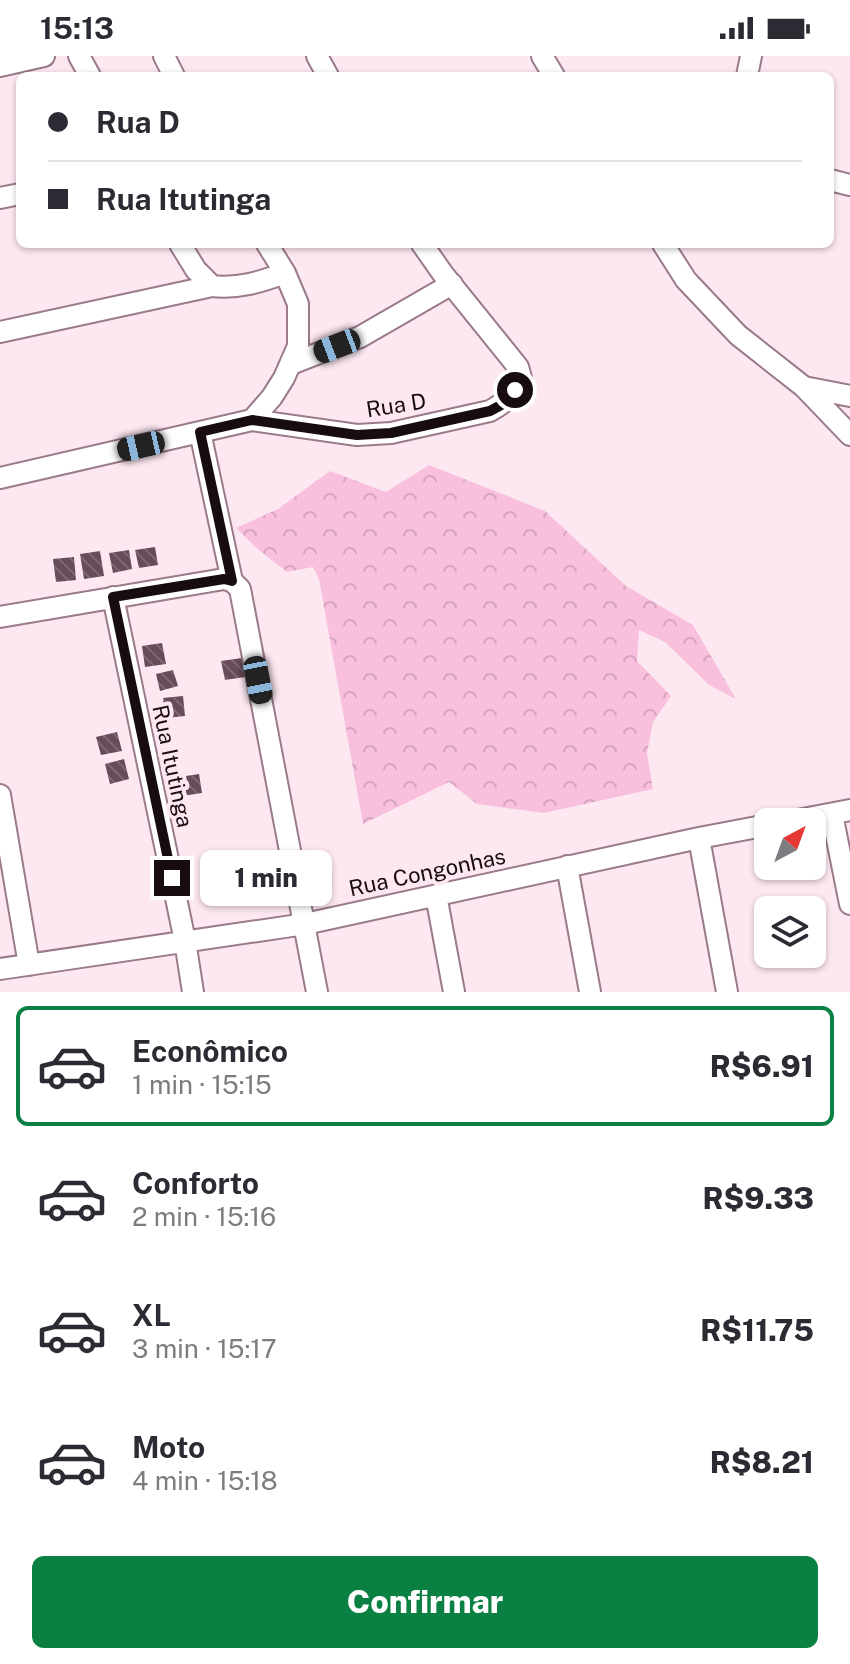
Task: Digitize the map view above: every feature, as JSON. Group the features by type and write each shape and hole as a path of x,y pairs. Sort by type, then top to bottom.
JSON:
{"street":[{"path":"0,66 44,56"},
{"path":"182,248 196,270 212,286"},
{"path":"0,478 252,420 284,378 298,346 298,304 285,273 269,248"},
{"path":"291,364 360,337 452,284 425,248"},
{"path":"666,248 686,280 738,335 804,387 850,435"},
{"path":"0,332 212,286 250,286 285,273"},
{"name":"Rua D","path":"252,420 357,435 391,433 490,411 503,404 521,378 518,367 452,284"},
{"path":"804,387 850,396"},
{"path":"200,432 236,585 317,992"},
{"path":"0,617 224,579 236,585"},
{"name":"Rua Itutinga","path":"113,597 193,992"},
{"path":"0,795 29,965"},
{"path":"841,812 850,904"},
{"name":"Rua Congonhas","path":"0,969 305,924 754,828"},
{"path":"699,838 727,992"},
{"path":"567,866 590,992"},
{"path":"436,895 454,992"}],"green space":[{"path":"429,465 545,511 626,586 693,625 736,699 709,685 665,642 639,630 637,661 671,696 653,722 647,753 653,789 544,813 477,804 449,782 363,824 319,579 313,567 287,572 236,528 278,509 330,471 386,492"}],"building":[{"path":"155,547 158,565 139,568 135,550"},
{"path":"129,550 132,569 113,573 109,553"},
{"path":"100,551 104,576 84,579 80,554"},
{"path":"74,557 76,580 56,582 53,559"},
{"path":"162,643 166,664 145,667 142,646"},
{"path":"242,658 245,677 225,680 221,661"},
{"path":"173,670 178,686 160,691 156,674"},
{"path":"183,696 185,716 165,718 163,698"},
{"path":"117,732 122,751 101,755 96,737"},
{"path":"124,759 129,779 110,784 105,764"},
{"path":"199,774 202,793 182,796 179,777"}],"route":[{"path":"172,878 113,597 224,579 232,581 200,432 252,420 357,435 391,433 490,411 503,404 515,390"}]}
